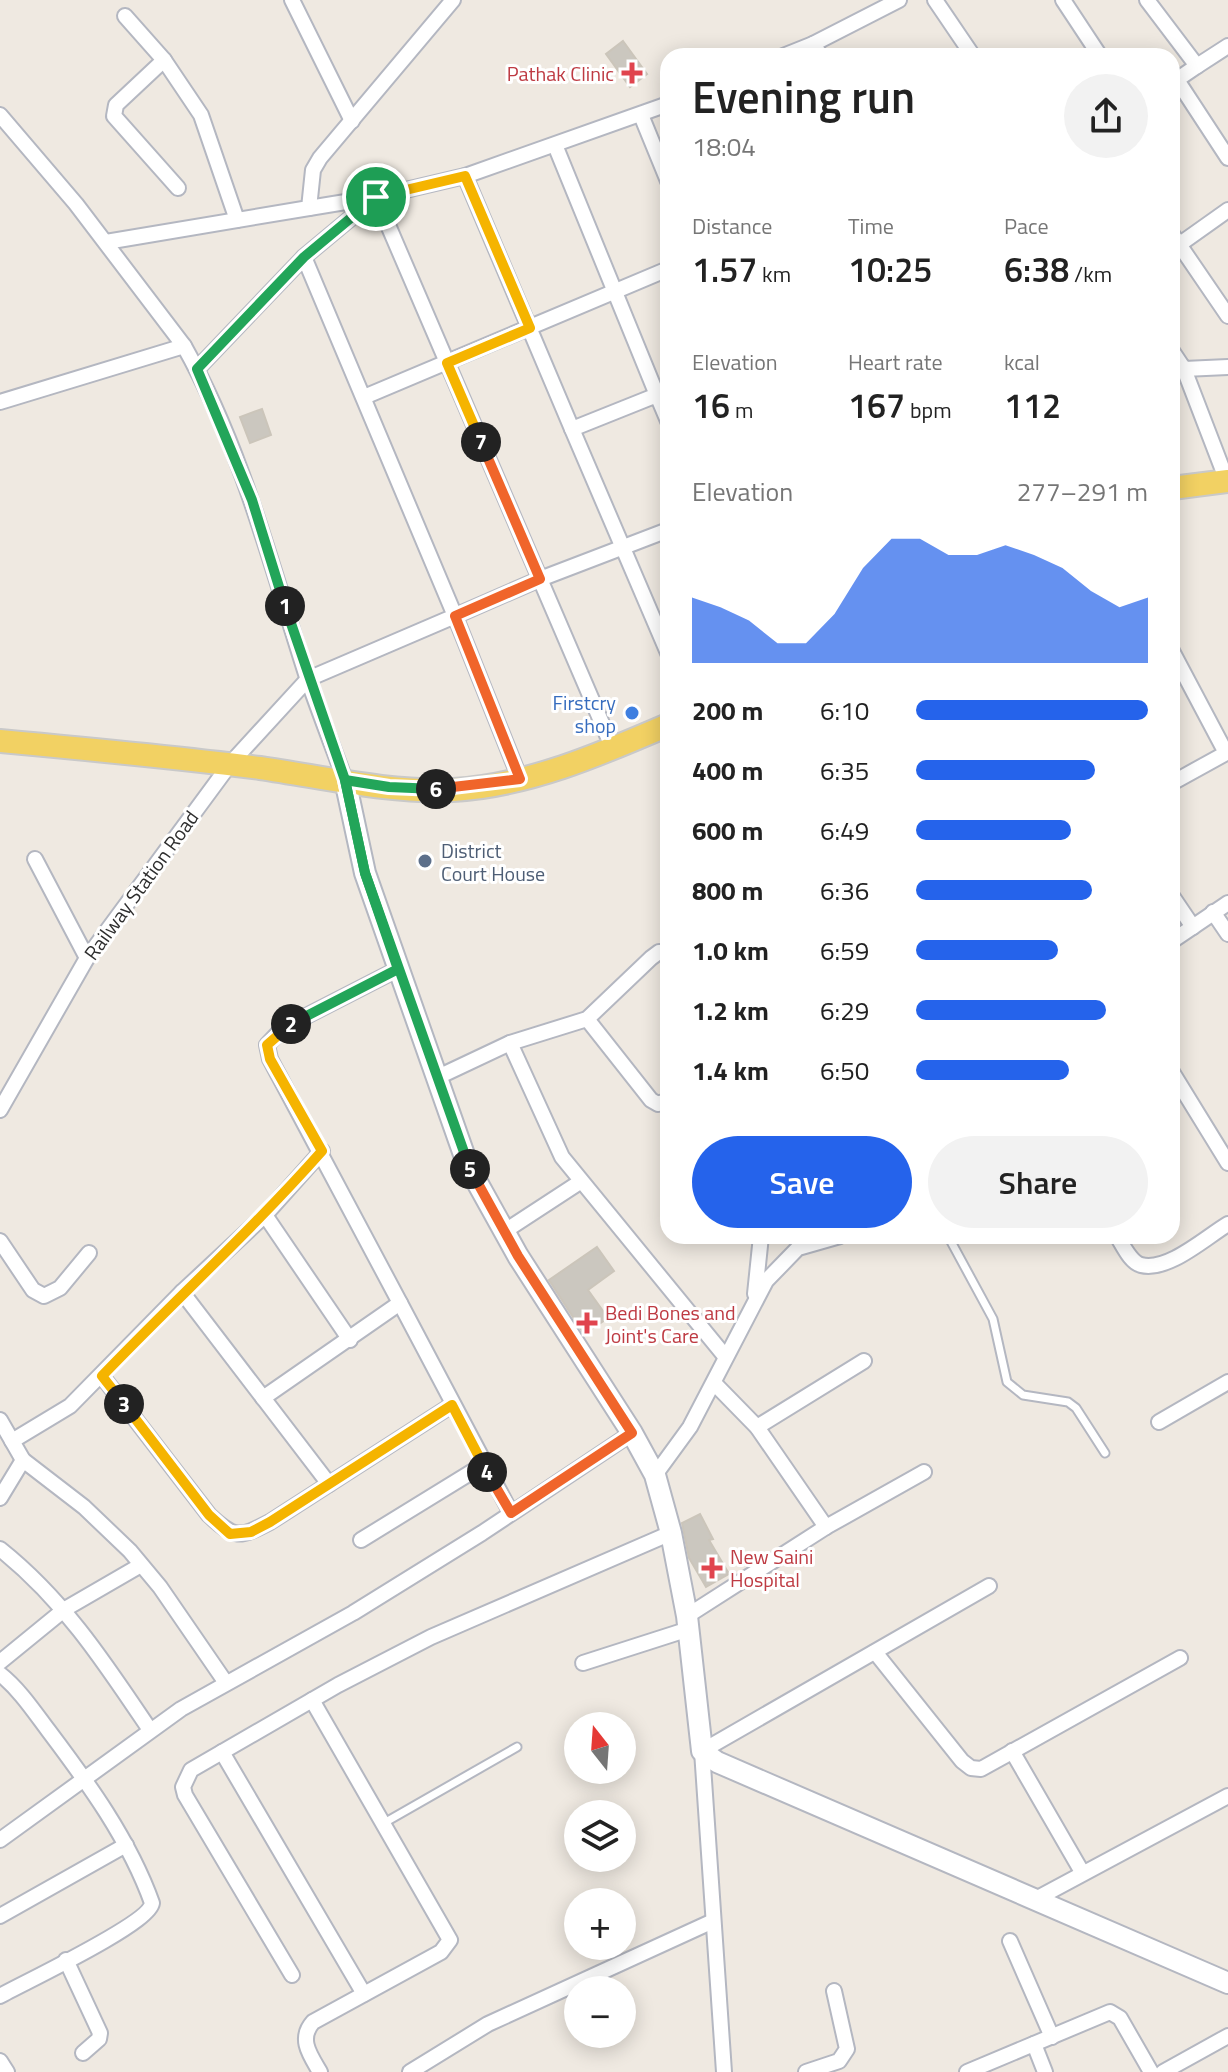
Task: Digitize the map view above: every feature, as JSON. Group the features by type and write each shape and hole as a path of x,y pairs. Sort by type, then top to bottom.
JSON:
{"main road":[{"path":"1180,487 1227,481"},
{"path":"0,741 230,764 389,787 453,790 520,779 613,749 660,728"},
{"path":"345,780 365,873 468,1166 655,1475 671,1533 688,1622 702,1751 717,1762 1034,1900 1222,1975"}],"street":[{"path":"292,0 352,121"},
{"path":"309,208 313,170 453,0"},
{"path":"820,48 899,0"},
{"path":"935,0 968,48"},
{"path":"1063,0 1095,48"},
{"path":"1147,0 1197,66"},
{"path":"125,16 164,60 201,115 237,220"},
{"path":"1180,78 1228,46"},
{"path":"164,60 116,105 114,116 178,188"},
{"path":"1180,88 1228,158"},
{"path":"106,242 376,197 465,176 660,107"},
{"path":"0,115 106,242 184,346 197,369 252,500 308,679 345,780"},
{"path":"641,115 660,161"},
{"path":"555,145 614,292 660,387"},
{"path":"465,176 660,634"},
{"path":"197,369 304,257 376,197"},
{"path":"376,197 613,749"},
{"path":"1180,240 1228,210"},
{"path":"1180,250 1228,316"},
{"path":"304,257 520,779"},
{"path":"364,397 660,272"},
{"path":"0,402 184,346"},
{"path":"1180,363 1227,481"},
{"path":"1184,369 1228,367"},
{"path":"572,429 660,394"},
{"path":"308,679 540,579 660,533"},
{"path":"1180,666 1227,753 1180,779"},
{"name":"Railway Station Road","path":"0,1110 87,958 230,764 308,679"},
{"path":"35,859 87,958"},
{"path":"1180,936 1228,903"},
{"path":"1180,908 1193,927"},
{"path":"1213,912 1228,934"},
{"path":"438,1077 510,1043 587,1019 660,952"},
{"path":"398,969 283,1028 267,1045 270,1059 322,1151 483,1465 511,1513"},
{"path":"587,1019 651,1100 660,1103"},
{"path":"510,1043 553,1143 580,1182 724,1355"},
{"path":"1180,1085 1228,1163"},
{"path":"12,1441 70,1406 182,1292 265,1215 322,1151"},
{"path":"505,1231 580,1182"},
{"path":"265,1215 350,1340"},
{"path":"1122,1244 1132,1260 1141,1265 1155,1265 1228,1224"},
{"path":"0,1241 33,1290 44,1296 60,1288 89,1253"},
{"path":"754,1298 760,1244"},
{"path":"655,1475 675,1451 714,1383 724,1355 754,1298 784,1260 798,1248 812,1244"},
{"path":"182,1292 329,1484"},
{"path":"263,1398 400,1303"},
{"path":"757,1427 864,1361"},
{"path":"102,1376 209,1515 230,1534 251,1532 452,1405"},
{"path":"1159,1422 1228,1382"},
{"path":"714,1383 757,1427 826,1527"},
{"path":"0,1420 23,1460 84,1507 141,1565 226,1683"},
{"path":"0,1840 150,1730 226,1683 353,1613 632,1433"},
{"path":"0,1498 23,1460"},
{"path":"361,1540 483,1465"},
{"path":"583,1663 688,1622 826,1527 924,1472"},
{"path":"292,1975 183,1787 191,1770 312,1700 431,1637 671,1533"},
{"path":"0,1549 65,1609 150,1730"},
{"path":"0,1662 65,1609 141,1565"},
{"path":"724,2072 711,1922 702,1751 989,1586"},
{"path":"875,1652 971,1768 992,1764 1180,1658"},
{"path":"0,1674 15,1686 84,1777 126,1845 146,1886 151,1909 0,1996"},
{"path":"312,1700 450,1940 441,1952 307,2029 306,2048 320,2072"},
{"path":"1012,1751 1082,1872"},
{"path":"222,1752 364,1994"},
{"path":"1034,1900 1228,1796"},
{"path":"0,1916 126,1845"},
{"path":"410,2072 488,2024 711,1922"},
{"path":"1010,1941 1052,2037"},
{"path":"66,1960 100,2033 99,2039 83,2053"},
{"path":"806,2072 839,2061 847,2049 834,1991"},
{"path":"967,2072 1100,2014 1117,2014 1151,2072"},
{"path":"1168,2071 1228,2036"},
{"path":"1034,2044 1045,2072"},
{"path":"0,2061 7,2072"}],"lane":[{"path":"952,1244 993,1319 1007,1382 1023,1395 1068,1402 1076,1408 1105,1453"},
{"path":"384,1823 517,1747"}],"building":[{"path":"623,41 647,74 630,87 606,54"},
{"path":"262,409 271,435 250,443 240,417"},
{"path":"597,1247 614,1271 588,1290 608,1318 584,1334 549,1280"},
{"path":"700,1514 713,1539 709,1540 729,1574 706,1587 689,1558 682,1523"}],"place":[{"name":"Pathak Clinic","path":"632,73"},
{"name":"Firstcry shop","path":"632,713"},
{"name":"District Court House","path":"425,861"},
{"name":"Bedi Bones and Joint's Care","path":"587,1323"},
{"name":"New Saini Hospital","path":"712,1568"}],"route":[{"path":"376,197 304,257 197,369 252,500 308,679 345,780 365,873 398,969 283,1028 267,1045 270,1059 322,1151 265,1215 182,1292 102,1376 209,1515 230,1534 251,1532 270,1522 452,1405 511,1513 632,1433 518,1256 468,1166 365,873 345,780 389,787 453,790 520,779 455,616 540,579 447,363 530,328 465,176 409,192 376,197"}]}
